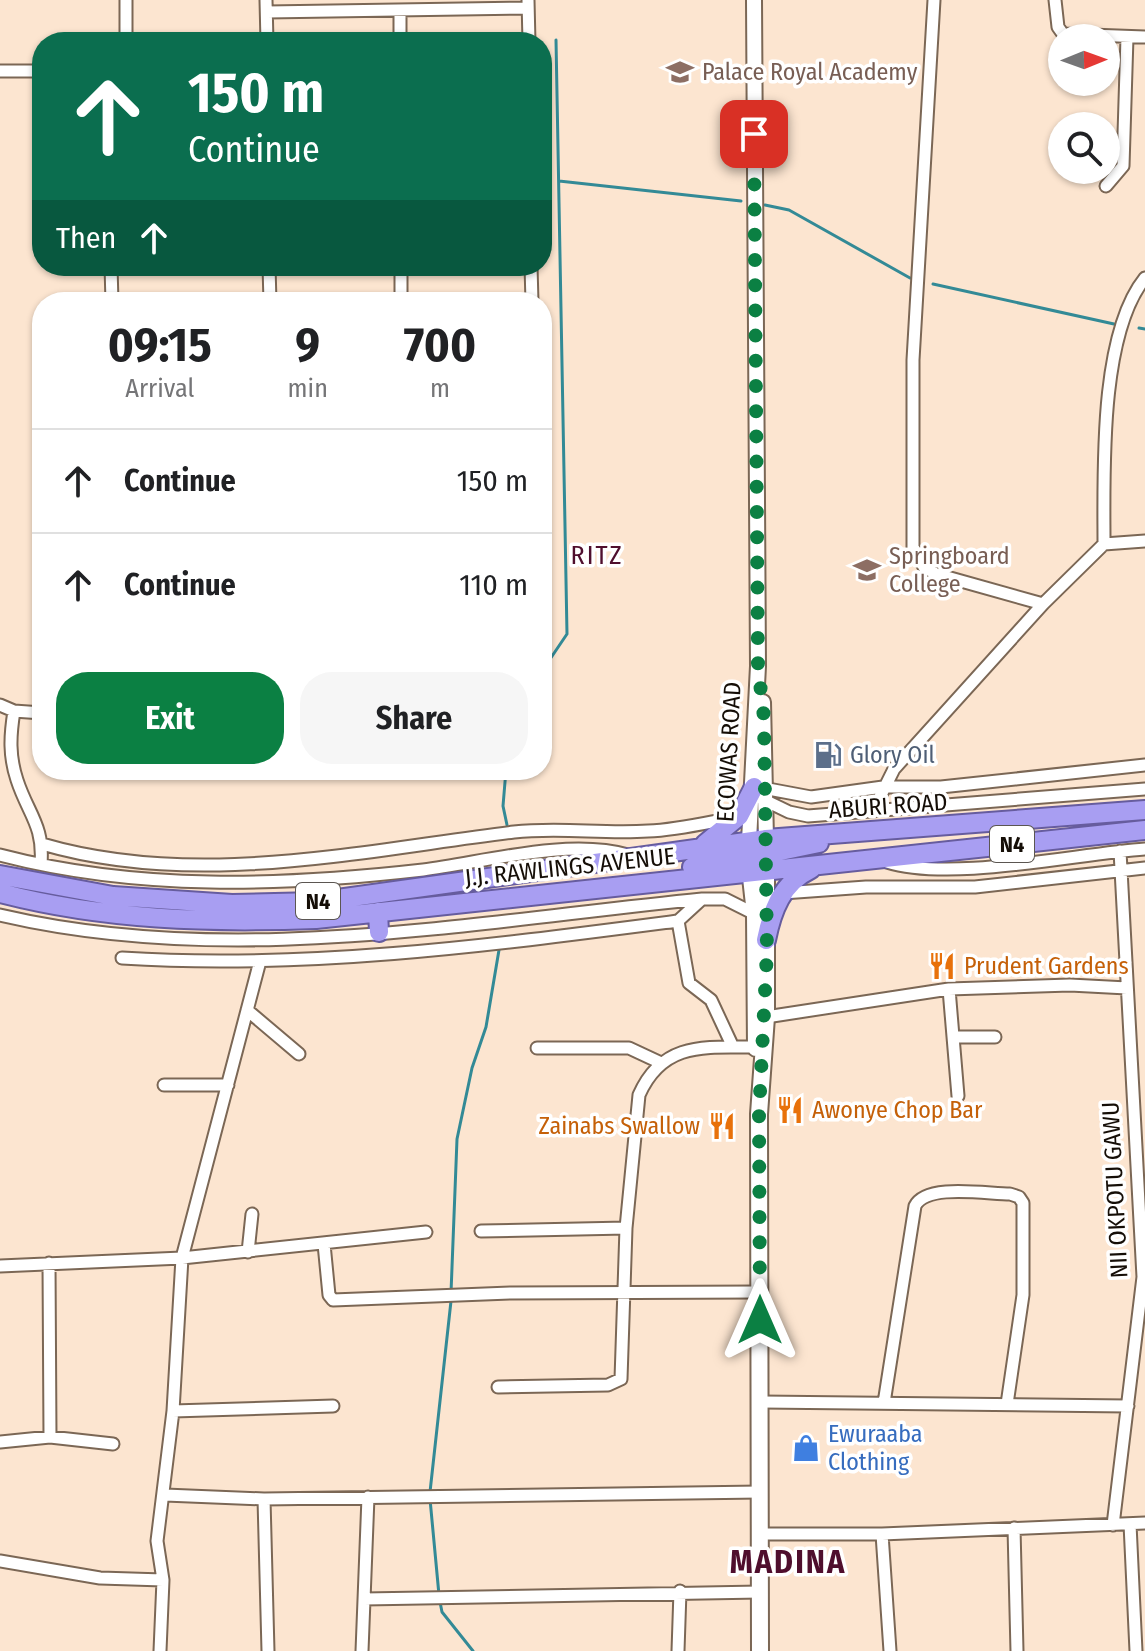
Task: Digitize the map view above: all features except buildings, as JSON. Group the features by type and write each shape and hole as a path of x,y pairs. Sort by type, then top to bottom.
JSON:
{"highway":[{"path":"696,849 723,833 761,787"},
{"path":"1126,791 1136,810"},
{"name":"ABURI ROAD","path":"636,857 696,849 758,856 831,834 1136,810"},
{"name":"J.J. RAWLINGS AVENUE","path":"0,893 110,915 231,922 378,912 661,882 758,856 819,865 1145,830"},
{"name":"J.J. RAWLINGS AVENUE","path":"0,875 100,895 232,904 316,902 636,857"},
{"path":"766,940 771,915 782,894 800,875 819,865"},
{"path":"173,900 174,881"},
{"path":"378,912 379,932"}],"main road":[{"path":"758,856 755,914 761,1051 760,1651"},
{"path":"758,856 766,940 766,1017 761,1051"}],"street":[{"path":"126,0 126,32"},
{"name":"ECOWAS ROAD","path":"754,0 761,787 758,856"},
{"path":"934,0 913,360 913,547 924,567 936,574 1043,604"},
{"path":"1055,0 1058,27 1063,34 1145,37"},
{"path":"267,32 267,6 400,11 528,4 529,32"},
{"path":"400,11 400,32"},
{"path":"1106,186 1123,166 1127,37"},
{"path":"0,71 32,71"},
{"path":"1104,544 1106,403 1131,295 1145,278"},
{"path":"873,811 894,769 1043,604 1104,544 1145,541"},
{"path":"0,705 14,711 32,712"},
{"path":"14,711 10,753 18,782 39,827 41,864"},
{"path":"761,787 811,797 883,787 941,787 1145,765"},
{"path":"761,787 789,812 808,816 1145,789"},
{"path":"42,844 109,860 287,862 390,851 515,832 647,831 739,816"},
{"path":"0,855 121,878 254,883 325,879 591,849 636,857"},
{"path":"880,859 919,869 973,867 1145,849"},
{"name":"NII OKPOTU GAWU","path":"1113,1525 1139,1325 1144,1248 1120,851"},
{"path":"782,894 866,887 991,886 1121,868 1145,868"},
{"path":"122,958 198,963 386,954 678,921 702,899"},
{"path":"0,915 100,935 184,940 317,938 702,899 725,899 755,914"},
{"path":"678,921 689,983 711,1000 732,1045"},
{"path":"160,1651 163,1580 157,1541 173,1411 182,1258 260,961"},
{"path":"766,1017 949,989 1070,985 1127,988"},
{"path":"949,989 958,1096"},
{"path":"247,1010 299,1054"},
{"path":"953,1037 995,1037"},
{"path":"498,1387 608,1385 621,1379 626,1228 639,1095 659,1062 703,1047 732,1045 761,1051"},
{"path":"537,1048 629,1048 659,1062"},
{"path":"164,1085 228,1085"},
{"path":"884,1403 915,1206 925,1196 937,1192 1010,1194 1023,1203 1023,1295 1007,1404"},
{"path":"248,1252 252,1214"},
{"path":"481,1231 626,1228"},
{"path":"0,1266 182,1258 426,1232"},
{"path":"324,1244 329,1295 333,1300 462,1295 759,1292"},
{"path":"49,1263 50,1437"},
{"path":"760,1402 1128,1406"},
{"path":"173,1411 333,1406"},
{"path":"0,1442 50,1437 113,1444"},
{"path":"165,1495 264,1499 760,1492"},
{"path":"362,1651 368,1497"},
{"path":"264,1499 268,1651"},
{"path":"761,1534 882,1534 1145,1523"},
{"path":"1130,1524 1136,1651"},
{"path":"1014,1528 1017,1651"},
{"path":"882,1534 890,1651"},
{"path":"0,1561 100,1578 163,1580"},
{"path":"364,1599 680,1591 760,1592"},
{"path":"678,1651 680,1591"}],"waterway":[{"path":"552,656 567,634 556,40"},
{"path":"559,181 741,201"},
{"path":"765,205 789,210 910,278"},
{"path":"933,284 1114,324"},
{"path":"1139,328 1145,329"},
{"path":"505,780 503,806 507,825"},
{"path":"451,1293 457,1139 472,1068 486,1027 499,950"},
{"path":"430,1492 451,1301"},
{"path":"430,1499 439,1595"},
{"path":"440,1602 442,1612 473,1651"}],"place":[{"name":"Palace Royal Academy","path":"680,72"},
{"name":"Springboard College","path":"867,570"},
{"name":"Glory Oil","path":"828,755"},
{"name":"Prudent Gardens","path":"942,966"},
{"name":"Awonye Chop Bar","path":"790,1110"},
{"name":"Zainabs Swallow","path":"722,1126"},
{"name":"Ewuraaba Clothing","path":"806,1448"}],"district":[{"name":"RITZ","path":"597,555"},
{"name":"MADINA","path":"788,1562"}],"route":[{"path":"754,134 758,666 762,679 764,718 762,799 767,871 766,1017 759,1114 760,1320"}]}
